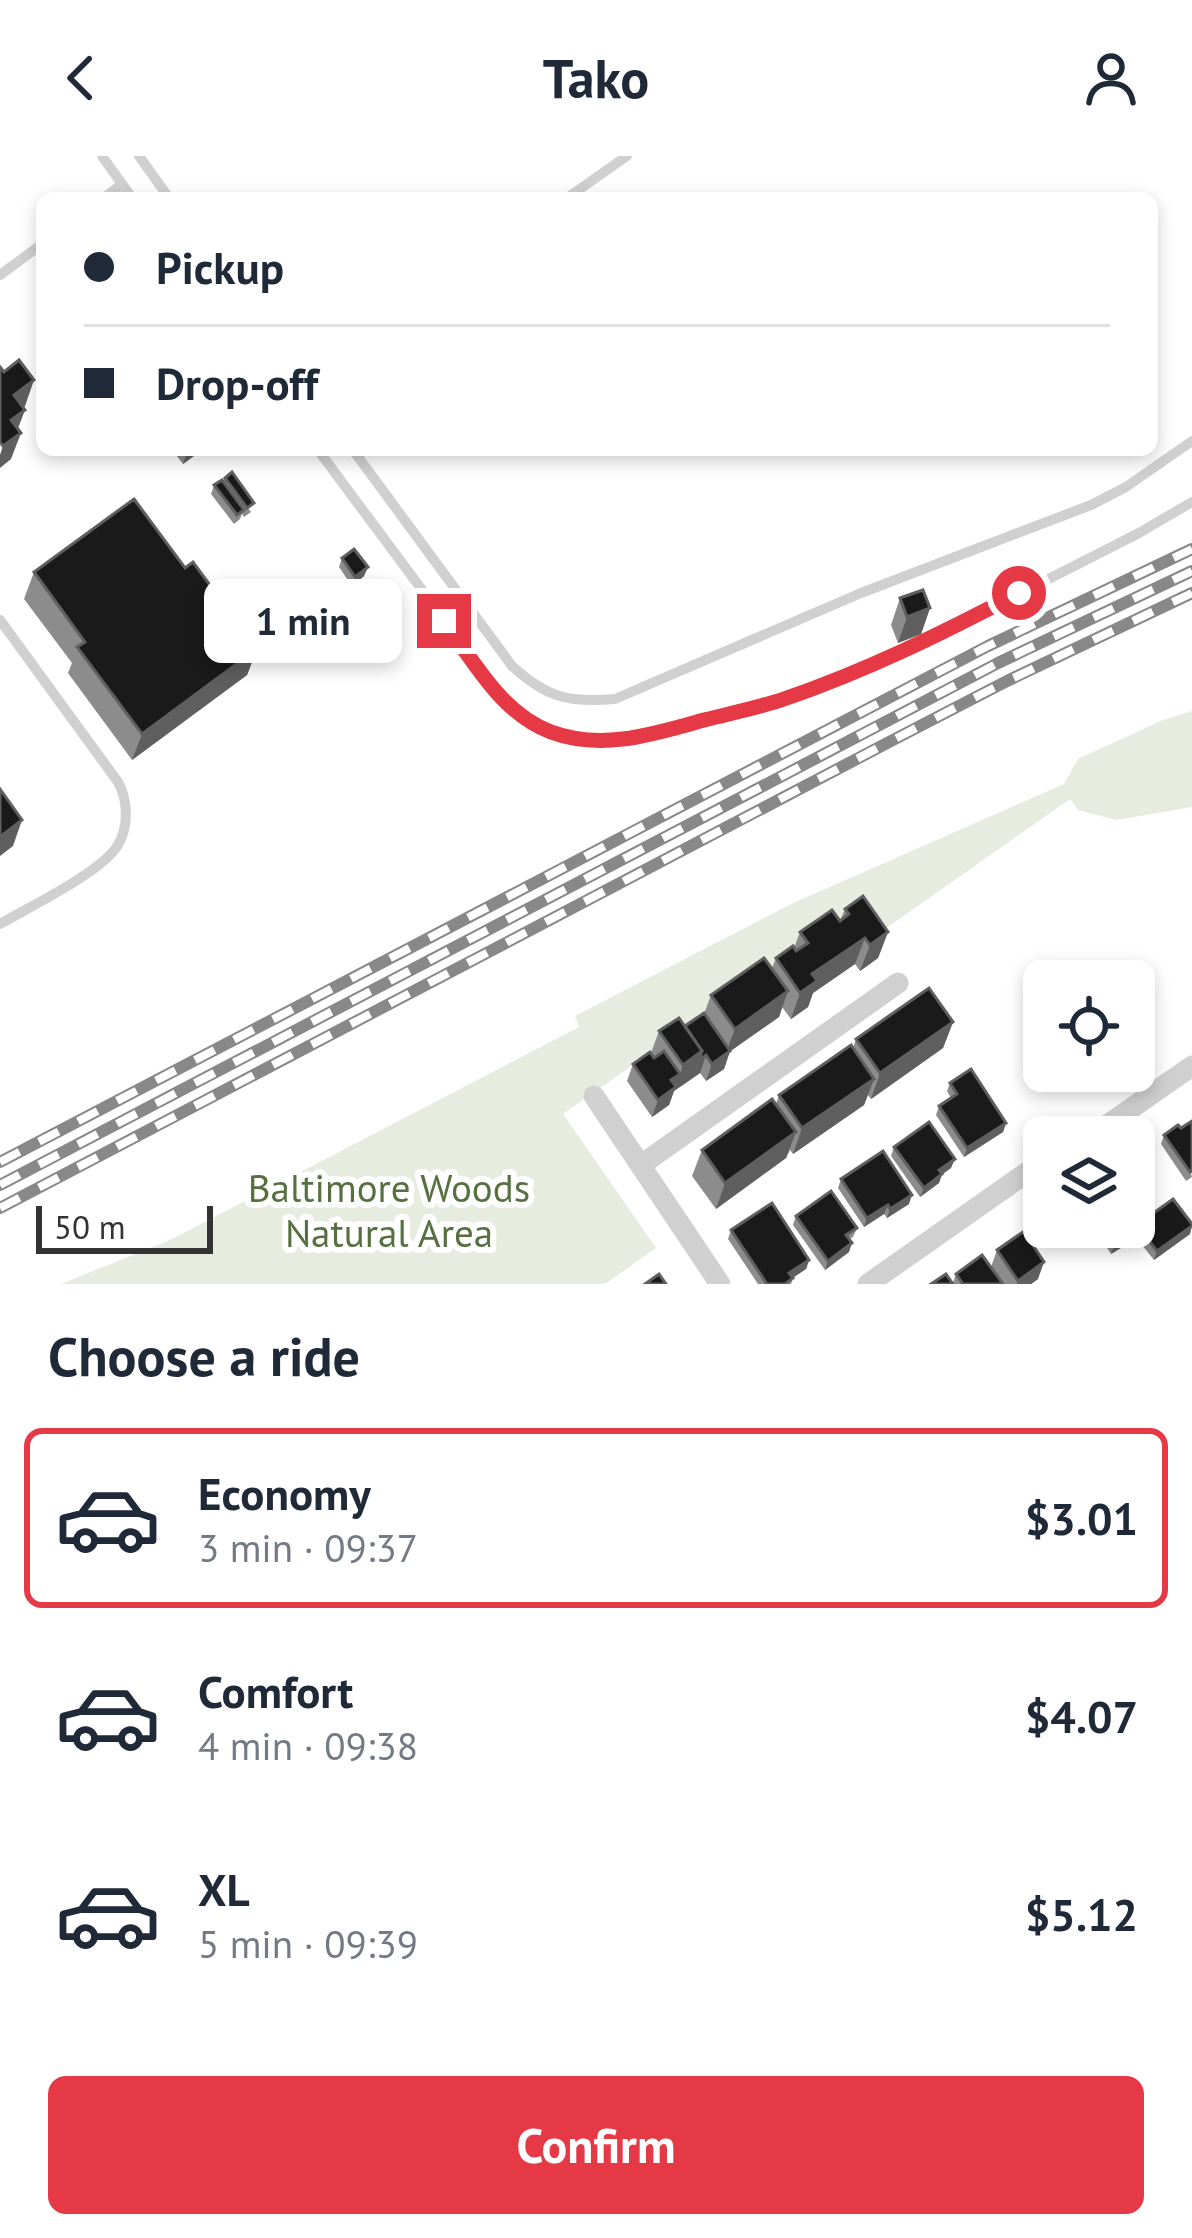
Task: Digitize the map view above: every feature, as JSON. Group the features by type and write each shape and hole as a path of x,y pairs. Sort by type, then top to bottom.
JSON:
{"street":[{"path":"640,1165 898,983"},
{"path":"1120,1116 1192,1066"},
{"path":"594,1096 720,1284"},
{"path":"868,1284 1023,1175"}],"lane":[{"path":"102,156 128,192"},
{"path":"139,156 165,192"},
{"path":"576,192 627,156"},
{"path":"112,192 122,184"},
{"path":"0,275 36,248"},
{"path":"357,456 512,666 533,685 557,697 583,702 615,699 861,593 1091,505 1192,441"},
{"path":"322,456 507,704 552,732 604,741 642,737 782,700 915,647 1192,502"},
{"path":"0,620 118,782 125,793 126,813 119,844 109,857 0,924"}],"green space":[{"name":"Baltimore Woods Natural Area","path":"1192,711 1192,807 1116,820 1078,810 1070,799 875,936 856,909 563,1114 656,1248 605,1284 61,1284 170,1240 579,1027 575,1016 791,904 1064,784 1078,759"}],"building":[{"path":"19,360 34,380 14,395 25,410 11,420 21,433 3,446 0,367 4,372"},
{"path":"232,472 254,503 247,508 225,478"},
{"path":"222,480 244,510 237,515 214,485"},
{"path":"134,499 185,568 193,562 257,649 142,734 77,647 85,642 34,572"},
{"path":"354,549 368,567 355,577 342,558"},
{"path":"923,590 930,608 907,617 900,598"},
{"path":"0,789 22,820 0,837"},
{"path":"863,896 888,932 870,945 865,938 812,974 817,981 800,993 776,958 793,946 796,951 808,943 800,932 832,910 840,921 849,914 845,909"},
{"path":"764,958 788,991 735,1029 711,995"},
{"path":"929,988 953,1022 880,1073 856,1039"},
{"path":"704,1013 730,1051 712,1064 706,1055 699,1060 702,1051 685,1026"},
{"path":"679,1018 702,1051 683,1065 659,1031"},
{"path":"851,1045 874,1079 802,1128 779,1095"},
{"path":"664,1051 680,1074 671,1080 676,1087 658,1100 633,1064 650,1052 654,1058"},
{"path":"971,1069 1006,1123 967,1148 939,1106 957,1094 950,1083"},
{"path":"772,1099 796,1132 725,1183 702,1150"},
{"path":"1192,1121 1192,1171 1190,1172 1164,1135"},
{"path":"929,1122 955,1159 924,1188 894,1147"},
{"path":"883,1151 912,1195 867,1218 841,1179"},
{"path":"831,1191 857,1228 846,1235 852,1243 828,1261 796,1216"},
{"path":"1173,1199 1192,1226 1157,1251 1155,1212"},
{"path":"772,1203 809,1260 789,1273 793,1278 785,1284 767,1284 731,1230"},
{"path":"1023,1232 1023,1248 1035,1248 1044,1262 1018,1281 997,1250"},
{"path":"982,1255 1003,1284 963,1284 956,1274"},
{"path":"659,1274 666,1284 645,1284"},
{"path":"946,1274 953,1284 931,1284"}],"railway":[{"path":"0,1162 988,646 1192,549"},
{"path":"0,1185 998,663 1192,571"},
{"path":"0,1208 1007,681 1192,593"}],"route":[{"path":"444,621 494,690 524,718 552,732 604,741 642,737 782,700 915,647 1019,593"}]}
